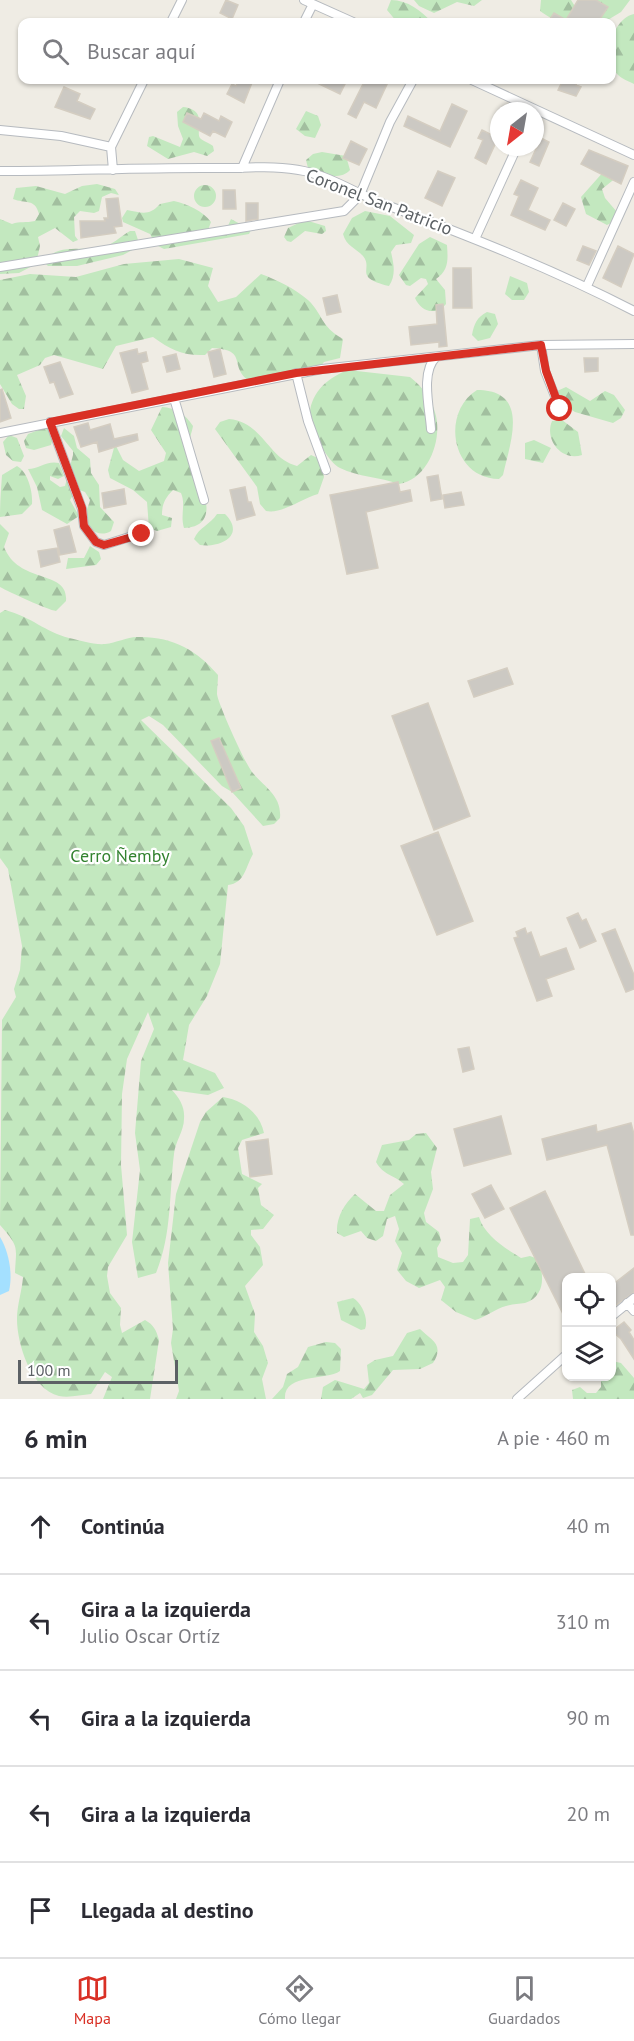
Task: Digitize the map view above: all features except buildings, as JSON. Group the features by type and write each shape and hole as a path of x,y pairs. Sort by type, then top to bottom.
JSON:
{"street":[{"path":"173,18 182,0"},
{"path":"305,18 309,2 344,18"},
{"path":"113,170 111,147 142,84"},
{"path":"242,168 277,84"},
{"path":"0,267 344,211 360,195 390,122 411,84"},
{"path":"480,84 517,102"},
{"path":"544,114 634,155"},
{"path":"0,130 61,136 111,147"},
{"path":"475,239 513,156"},
{"name":"Coronel San Patricio","path":"0,171 163,167 303,171 326,177 360,195 475,239 587,286 634,311"},
{"path":"587,286 634,182"},
{"path":"0,433 296,373 541,345 634,344"},
{"path":"541,345 546,371 560,409"},
{"path":"431,429 428,375 431,362 436,357"},
{"path":"296,373 308,421 326,470"},
{"path":"174,398 204,500"},
{"path":"50,422 82,508 87,531 96,542 104,545 142,534"},
{"path":"616,1313 631,1301 634,1311"},
{"path":"517,1399 562,1359"}],"green space":[{"path":"391,0 397,0 409,4 428,18 394,18 387,10"},
{"path":"414,0 482,0 474,6 457,2 434,13 419,6"},
{"path":"541,0 571,0 576,8 576,17 552,18 540,11"},
{"path":"587,0 630,0 621,12 611,18 595,16"},
{"path":"634,14 634,84 616,73 616,29 627,17"},
{"path":"183,107 196,112 200,138 213,146 214,151 207,156 194,152 168,159 147,146 149,137 153,136 180,147 183,139 178,126 177,112"},
{"path":"306,111 318,116 321,125 315,138 305,136 296,129"},
{"path":"322,152 346,156 350,170 335,176 323,175 308,168 306,160 313,154"},
{"path":"605,170 617,177 602,189 605,198 617,212 615,221 607,225 586,214 581,197"},
{"path":"97,184 115,189 119,195 111,193 102,197 99,211 94,213 80,211 74,217 75,236 78,240 73,242 55,228 38,237 40,246 36,264 19,273 0,274 0,219 12,224 32,222 39,214 32,204 13,199 16,188 36,186 65,194 82,186"},
{"path":"205,185 213,188 216,196 213,204 205,207 197,204 194,196 197,188"},
{"path":"174,201 204,214 211,222 208,230 228,226 231,219 251,230 249,234 164,249 156,245 150,234 123,222 122,218 127,210 149,212 160,204"},
{"path":"365,211 390,216 414,235 411,243 396,245 391,252 394,270 389,286 378,283 367,276 366,261 346,241 343,234 352,218"},
{"path":"305,220 325,226 326,231 322,234 305,231 291,242 287,241 284,237 288,228"},
{"path":"130,231 135,231 138,240 136,248 123,255 77,266 48,266 45,263 49,257 61,250 105,247"},
{"path":"430,237 447,245 445,268 436,279 445,290 446,304 433,311 421,307 415,298 428,284 426,279 421,278 410,286 406,285 399,275 419,244"},
{"path":"179,259 213,268 208,286 218,302 236,297 261,274 291,288 308,300 326,325 343,339 340,358 324,362 320,367 252,383 244,377 231,352 212,348 205,355 184,353 172,349 153,337 116,346 103,369 54,355 45,358 40,365 17,375 26,396 24,409 19,409 12,404 0,384 0,280 30,274 76,277 124,264"},
{"path":"510,276 527,283 529,292 524,300 512,300 505,294"},
{"path":"487,312 495,314 498,324 490,338 478,341 472,335 474,327 478,319"},
{"path":"348,370 410,377 430,399 435,410 437,437 425,468 409,481 399,484 340,468 329,458 316,439 311,427 310,415 317,393 324,384"},
{"path":"566,387 590,401 605,391 614,395 625,410 621,418 613,423 575,412 558,401 557,391"},
{"path":"477,390 494,392 505,399 511,408 512,434 503,475 499,479 483,476 471,468 462,457 457,443 455,428 458,414 465,400"},
{"path":"162,407 180,412 193,426 189,445 206,507 205,517 198,525 184,528 181,493 173,490 164,501 162,511 162,515 172,518 171,527 157,531 149,528 147,502 133,490 110,478 108,470 115,444 123,460 139,471 164,461 166,453 151,430"},
{"path":"229,419 250,427 287,462 297,466 311,455 320,459 324,477 318,494 285,508 266,511 260,504 257,487 215,429 220,422"},
{"path":"562,420 578,432 582,455 568,455 556,448 550,435 550,428 552,421"},
{"path":"44,428 49,429 53,438 51,445 34,450 26,448 24,441 28,434"},
{"path":"64,428 74,436 77,448 90,459 91,473 99,485 100,507 114,522 111,531 107,533 98,533 91,528 86,515 90,500 85,492 77,489 70,500 79,516 67,524 42,510 37,487 28,469 59,463 64,476 58,479 50,476 50,480 60,487 65,486 73,451 61,436"},
{"path":"9,435 17,438 24,456 21,462 13,461 6,455 3,442"},
{"path":"534,440 551,448 543,463 525,459 525,443"},
{"path":"17,466 29,483 32,504 22,514 0,517 2,475"},
{"path":"217,514 225,514 231,521 232,534 223,542 200,545 194,539 196,535"},
{"path":"0,524 9,533 4,547 11,559 20,567 60,584 65,591 66,601 56,611 0,587"},
{"path":"90,546 99,552 101,559 96,565 66,569 68,558 84,558"},
{"name":"Cerro Ñemby","path":"5,610 23,616 60,635 87,642 105,644 133,637 150,637 183,646 201,658 218,675 217,694 222,709 252,772 275,797 280,810 280,818 274,824 263,826 232,792 222,786 163,725 149,716 141,720 231,808 244,826 253,854 241,878 234,884 228,885 220,964 207,996 189,1025 183,1060 215,1073 224,1088 208,1095 172,1090 181,1103 184,1119 174,1154 165,1244 156,1273 138,1278 132,1242 140,1170 135,1133 141,1061 154,1029 148,1012 127,1059 122,1094 121,1165 127,1235 108,1267 107,1276 110,1293 121,1308 122,1333 145,1320 153,1326 158,1336 150,1399 103,1399 112,1377 105,1372 91,1394 63,1397 49,1392 33,1375 20,1341 17,1314 23,1277 15,1273 14,1243 0,1225 2,1020 16,997 14,989 20,970 22,946 8,869 0,858 0,613"},
{"path":"223,1097 237,1101 249,1109 259,1119 264,1133 242,1140 238,1148 242,1174 262,1184 258,1188 261,1205 274,1215 263,1229 251,1230 251,1235 260,1247 263,1265 245,1286 255,1314 254,1332 263,1346 268,1363 262,1379 266,1399 176,1399 179,1391 171,1343 173,1329 168,1263 176,1194 200,1122 206,1112"},
{"path":"426,1133 437,1148 431,1172 433,1189 424,1213 426,1222 439,1232 441,1241 437,1248 438,1257 453,1263 463,1262 468,1255 470,1219 479,1217 486,1230 502,1246 521,1258 530,1256 538,1259 542,1284 532,1300 502,1307 475,1320 456,1312 441,1300 445,1287 440,1280 419,1288 406,1281 397,1270 402,1253 395,1241 399,1229 395,1216 387,1219 383,1236 376,1241 367,1238 361,1231 344,1237 337,1233 342,1212 347,1202 355,1194 376,1211 384,1211 390,1195 404,1184 382,1170 376,1162 382,1145 409,1140 416,1134"},
{"path":"353,1298 364,1312 365,1329 361,1330 341,1320 337,1302"},
{"path":"420,1329 437,1347 438,1351 433,1363 420,1369 393,1370 372,1395 363,1398 360,1393 351,1399 321,1399 323,1387 335,1380 364,1389 369,1383 367,1365 375,1360 393,1356 407,1333"},
{"path":"326,1342 335,1343 341,1349 340,1371 298,1381 286,1391 285,1399 272,1399 283,1387 287,1374 298,1367 308,1347"},
{"path":"616,1362 621,1363 634,1378 634,1399 573,1399 572,1390 580,1387 587,1393 596,1393 601,1387 601,1381 616,1381"}],"water":[{"path":"0,1237 8,1256 11,1278 9,1291 0,1295"}],"route":[{"path":"142,534 104,545 96,542 84,526 82,508 50,422 296,373 541,345 546,371 560,409"}]}
